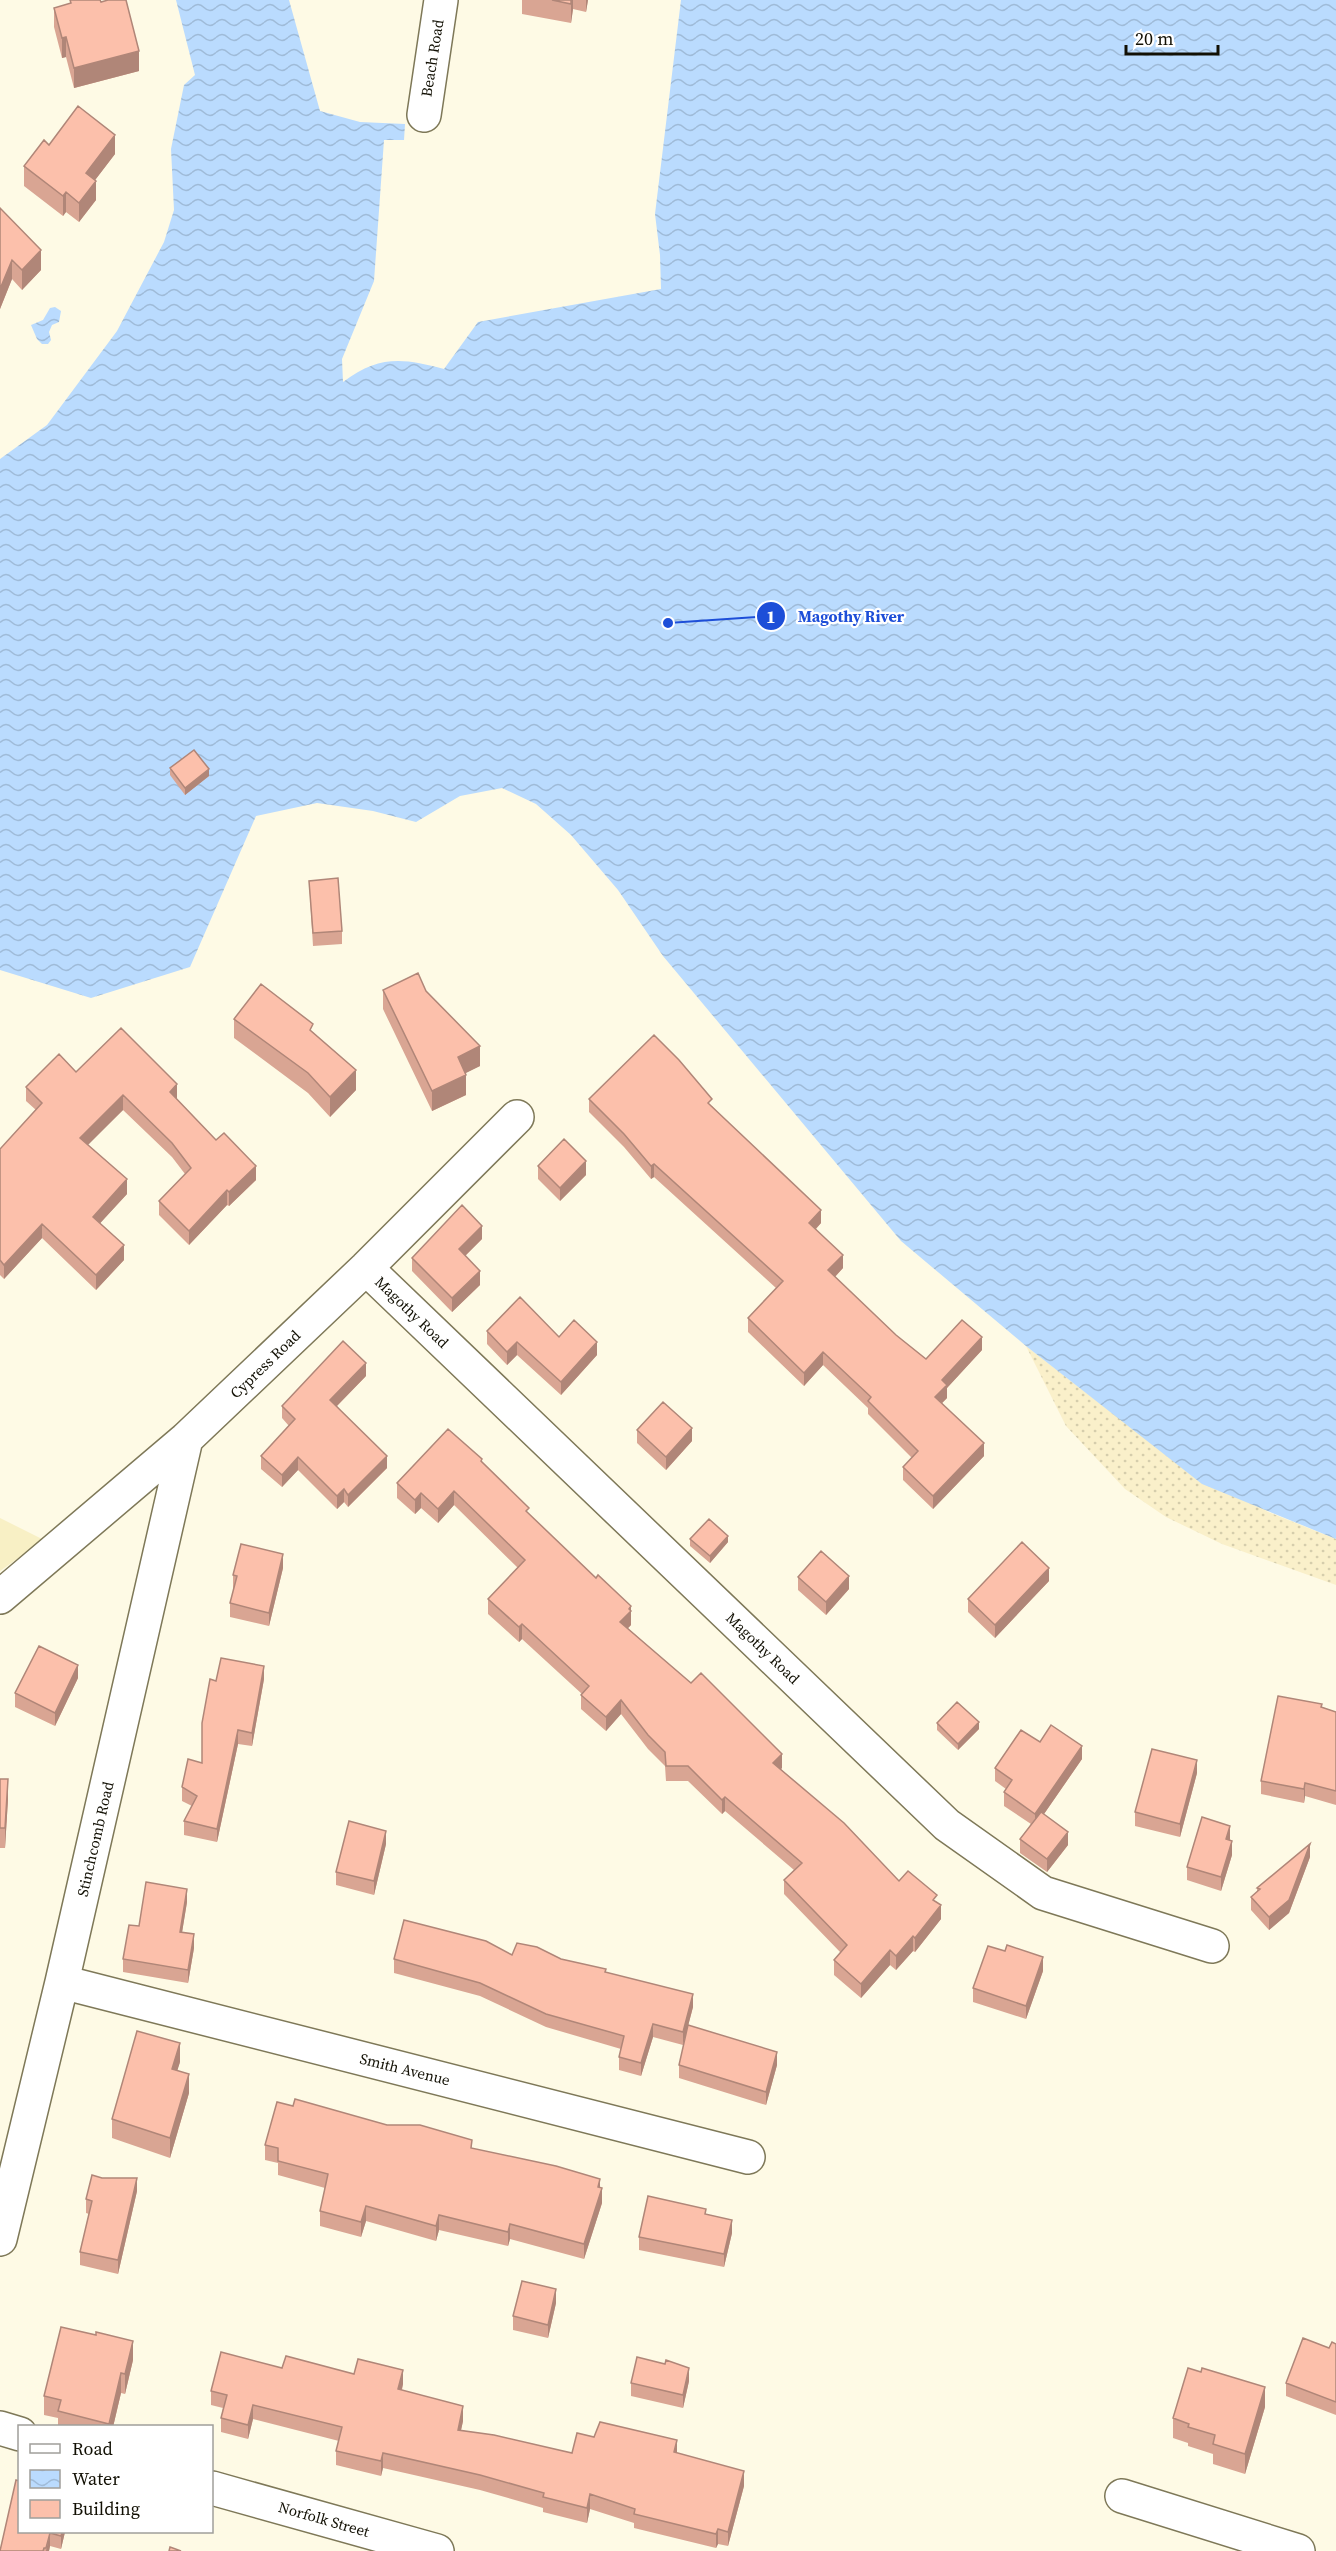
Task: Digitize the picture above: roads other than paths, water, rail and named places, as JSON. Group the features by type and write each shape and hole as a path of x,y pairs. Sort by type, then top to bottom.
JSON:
{"street":[{"name":"Beach Road","path":"424,115 441,0"},
{"name":"Cypress Road","path":"0,1597 186,1439 366,1268 517,1117"},
{"name":"Magothy Road","path":"366,1268 946,1825 1043,1893 1212,1946"},
{"name":"Stinchcomb Road","path":"0,2239 62,1982 186,1439"},
{"name":"Smith Avenue","path":"62,1982 748,2157"},
{"path":"0,2428 18,2433"},
{"name":"Norfolk Street","path":"213,2487 437,2551"},
{"path":"1122,2496 1298,2551"}],"water":[{"path":"176,0 289,0 320,111 360,122 405,124 404,140 384,140 374,281 342,359 343,382 368,367 392,361 404,361 444,369 478,322 661,289 655,214 681,0 1336,0 1336,1539 1202,1484 1026,1346 901,1241 663,956 618,890 571,835 536,804 502,788 460,796 416,822 373,811 317,803 256,816 190,967 91,998 0,970 0,459 47,425 117,331 164,242 174,210 171,149 184,85 195,75"},
{"path":"55,307 61,311 59,322 52,325 49,332 51,340 48,344 42,344 37,339 31,325 43,320 50,308"}],"place":[{"name":"Magothy River","path":"668,623"}]}
